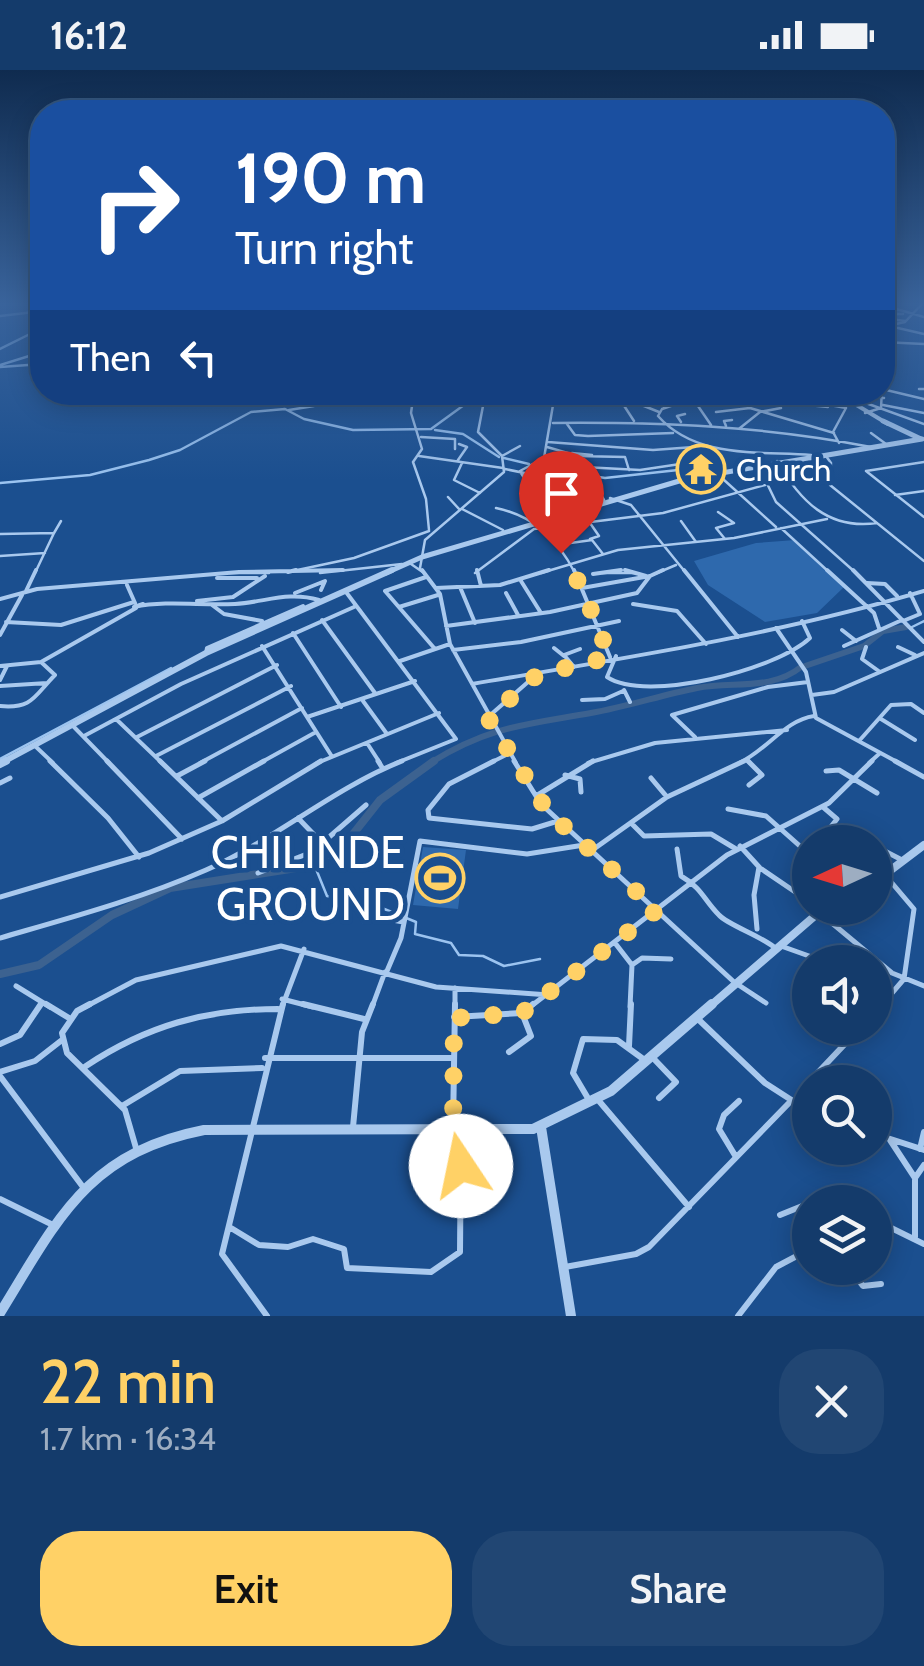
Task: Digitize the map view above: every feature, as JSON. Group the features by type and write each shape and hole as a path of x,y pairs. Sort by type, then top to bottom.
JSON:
{"street":[{"path":"895,392 924,398"},
{"path":"412,405 420,456"},
{"path":"483,405 478,432 502,456 505,469"},
{"path":"520,472 544,458 553,405"},
{"path":"627,405 634,422"},
{"path":"642,405 659,412"},
{"path":"659,412 672,405"},
{"path":"700,405 711,425"},
{"path":"811,405 852,405"},
{"path":"822,405 832,407"},
{"path":"874,405 924,413"},
{"path":"849,406 923,439"},
{"path":"834,433 849,406"},
{"path":"865,413 882,407 924,424"},
{"path":"716,412 750,408 834,433 839,442"},
{"path":"740,428 760,412 781,408"},
{"path":"659,412 661,421 673,433 701,447 716,474 733,490 868,607 879,628"},
{"path":"681,422 678,415 685,414"},
{"path":"726,426 724,421 732,420"},
{"path":"552,422 681,422 870,447"},
{"path":"567,424 576,435 608,440 673,433"},
{"path":"872,433 886,444"},
{"path":"420,438 449,438 467,447 454,480 480,493"},
{"path":"0,764 206,654 419,558 607,499 758,464 923,439"},
{"path":"608,440 612,446"},
{"path":"455,449 457,444"},
{"path":"548,445 653,450 701,447 812,455"},
{"path":"548,445 567,454 625,456 628,470"},
{"path":"502,456 520,446"},
{"path":"824,453 831,463 830,484 924,562"},
{"path":"567,454 602,457"},
{"path":"738,637 628,503 607,499 597,488 505,469 420,456 413,462 426,500 430,532 419,558 420,568 438,591 452,647 488,718 536,796 558,821 734,982 766,1003"},
{"path":"582,456 582,469 628,470 707,460"},
{"path":"684,463 690,457"},
{"path":"777,461 790,482 826,519 854,529 877,523"},
{"path":"758,464 765,485 801,524 867,583 924,642"},
{"path":"923,464 866,471 924,517"},
{"path":"278,574 354,558 430,532 461,510 505,469"},
{"path":"520,472 533,492 528,513"},
{"path":"481,586 475,572 525,534 542,528 640,516 765,485"},
{"path":"895,495 924,490"},
{"path":"529,503 574,496 586,505"},
{"path":"448,497 461,510 504,530"},
{"path":"550,502 560,512"},
{"path":"496,508 528,513 556,545 582,588 613,657 607,677 625,690 630,702"},
{"path":"718,512 734,523 716,528 725,539"},
{"path":"399,607 438,591 521,581 603,554 725,539 826,519"},
{"path":"0,635 61,520"},
{"path":"681,522 696,542"},
{"path":"556,545 599,536 590,523"},
{"path":"0,534 54,533"},
{"path":"590,540 603,554"},
{"path":"0,556 45,553"},
{"path":"913,564 924,562"},
{"path":"192,578 259,578 409,564 420,568"},
{"path":"582,588 648,576 676,565"},
{"path":"593,574 624,570 648,576"},
{"path":"0,599 247,572 269,575"},
{"path":"444,626 542,614 639,592 648,576"},
{"path":"426,577 385,589 434,649"},
{"path":"6,622 60,625 135,605 233,598 259,578"},
{"path":"295,593 299,588 325,581 321,590"},
{"path":"521,581 542,614"},
{"path":"867,583 885,584 898,597"},
{"path":"127,584 135,605"},
{"path":"460,587 475,623"},
{"path":"472,684 706,644 924,591"},
{"path":"0,938 96,911 209,869 355,780 456,739 346,592"},
{"path":"844,646 879,628 920,614 910,592"},
{"path":"187,602 212,604 295,593 324,600"},
{"path":"506,593 519,617"},
{"path":"212,604 224,614 273,623"},
{"path":"633,604 679,612 706,644"},
{"path":"0,666 41,662 135,605"},
{"path":"84,736 262,646 356,606"},
{"path":"206,654 207,648 295,608 308,608"},
{"path":"322,620 376,695"},
{"path":"400,661 434,649 521,642 619,621"},
{"path":"582,700 606,699 625,690 736,670 792,654 810,641 802,621"},
{"path":"775,627 804,666 814,716"},
{"path":"842,630 856,641"},
{"path":"293,633 341,706"},
{"path":"262,646 291,686 331,755"},
{"path":"898,647 916,656"},
{"path":"554,648 574,668"},
{"path":"866,648 862,659 880,672"},
{"path":"564,656 580,649"},
{"path":"812,695 834,692 924,653"},
{"path":"0,706 29,706 42,697 54,670 41,662"},
{"path":"137,737 276,665"},
{"path":"7,666 0,683 47,683"},
{"path":"488,718 537,675"},
{"path":"307,717 415,681"},
{"path":"695,737 672,715 768,687 809,682"},
{"path":"156,756 291,686"},
{"path":"363,700 387,734"},
{"path":"859,742 898,703 924,713"},
{"path":"177,776 302,708"},
{"path":"98,710 137,737 222,821"},
{"path":"0,897 140,856 182,839 222,821 331,755 439,713"},
{"path":"591,851 666,797 747,760 802,717 814,716 924,777"},
{"path":"879,718 915,740"},
{"path":"72,724 182,839"},
{"path":"536,796 600,758 695,737 787,730"},
{"path":"198,798 316,732"},
{"path":"366,742 383,769"},
{"path":"34,745 108,818 140,856"},
{"path":"510,752 449,784 428,810 430,818 532,829 558,821"},
{"path":"454,1018 522,1013 738,848 823,806 879,754"},
{"path":"747,760 762,775 750,785"},
{"path":"826,771 836,769 877,793"},
{"path":"566,775 580,778 582,792"},
{"path":"0,784 10,778"},
{"path":"651,778 666,797"},
{"path":"258,872 323,844 366,805"},
{"path":"823,806 837,820 833,825"},
{"path":"728,810 762,814 792,838"},
{"path":"298,818 323,844"},
{"path":"630,822 644,836 710,834 738,848 792,890"},
{"path":"352,1130 365,1020 401,938 420,841 536,854 584,845"},
{"path":"892,872 924,845"},
{"path":"677,849 680,874 704,891 724,921 760,934 792,954"},
{"path":"892,852 906,863"},
{"path":"759,866 754,896 760,934"},
{"path":"892,891 914,909 904,978 892,992"},
{"path":"364,921 377,917 402,922"},
{"path":"0,1313 53,1225 82,1188 136,1148 179,1133 252,1129 457,1131 541,1127 595,1102 798,925"},
{"path":"838,925 904,978 924,986"},
{"path":"615,943 632,966 629,1046"},
{"path":"82,1188 0,1074 35,1061 62,1040 69,1018 150,974 272,947 304,949 436,987 550,995"},
{"path":"267,1316 223,1258 264,1058 278,1009 304,949"},
{"path":"632,966 642,958 671,959"},
{"path":"16,986 69,1018"},
{"path":"230,1228 259,1245 288,1247 321,1240 344,1250 347,1268 438,1270 460,1252 454,988"},
{"path":"282,999 365,1020"},
{"path":"0,1044 12,1042 24,1032 42,1002"},
{"path":"85,1066 154,1025 227,1009 278,1009"},
{"path":"509,1052 531,1036 522,1013"},
{"path":"696,1017 792,1104"},
{"path":"659,1098 676,1082 649,1058 605,1035 590,1036 578,1044 573,1073 689,1207"},
{"path":"62,1040 68,1053 122,1106 136,1148"},
{"path":"826,1065 844,1045"},
{"path":"264,1058 453,1058"},
{"path":"122,1106 180,1072 262,1068"},
{"path":"736,1157 719,1130 724,1115 739,1101"},
{"path":"565,1267 644,1251 789,1103"},
{"path":"541,1127 570,1316"},
{"path":"892,1140 922,1149 924,1132"},
{"path":"892,1142 914,1178 915,1237"},
{"path":"914,1178 924,1165"},
{"path":"0,1199 53,1225"},
{"path":"780,1215 792,1210"},
{"path":"892,1227 924,1244"},
{"path":"742,1315 771,1269 792,1254"}],"shaded area":[{"path":"795,540 844,587 817,613 765,622 708,585 694,561 756,543"},
{"name":"CHILINDE GROUND","path":"423,847 466,850 458,909 413,905"}],"waterway":[{"path":"0,365 6,363"},
{"path":"0,367 30,365"},
{"path":"289,410 315,405"},
{"path":"0,483 90,475 149,460 180,450 251,412 285,409 304,419 353,430 431,429 464,405"},
{"path":"435,430 463,434 499,457"},
{"path":"504,458 529,464"},
{"path":"533,466 605,478 678,470"},
{"path":"912,627 924,621"},
{"path":"805,666 864,646 883,631 906,627"},
{"path":"430,763 471,741 526,724 697,688 764,682 801,667"},
{"path":"0,759 171,668"},
{"path":"0,974 39,965 112,915 170,888 309,866 346,843 380,800 434,761"},
{"path":"314,864 327,896 377,906 416,922 415,934 451,943 459,955 483,956 504,966 540,959"}],"place":[{"name":"Church","path":"701,469"},
{"name":"CHILINDE GROUND","path":"440,878"}],"route":[{"path":"461,1166 460,1131 453,1131 454,1018 482,1019 522,1013 657,910 548,812 488,718 537,675 610,657 582,588 561,553"}]}
